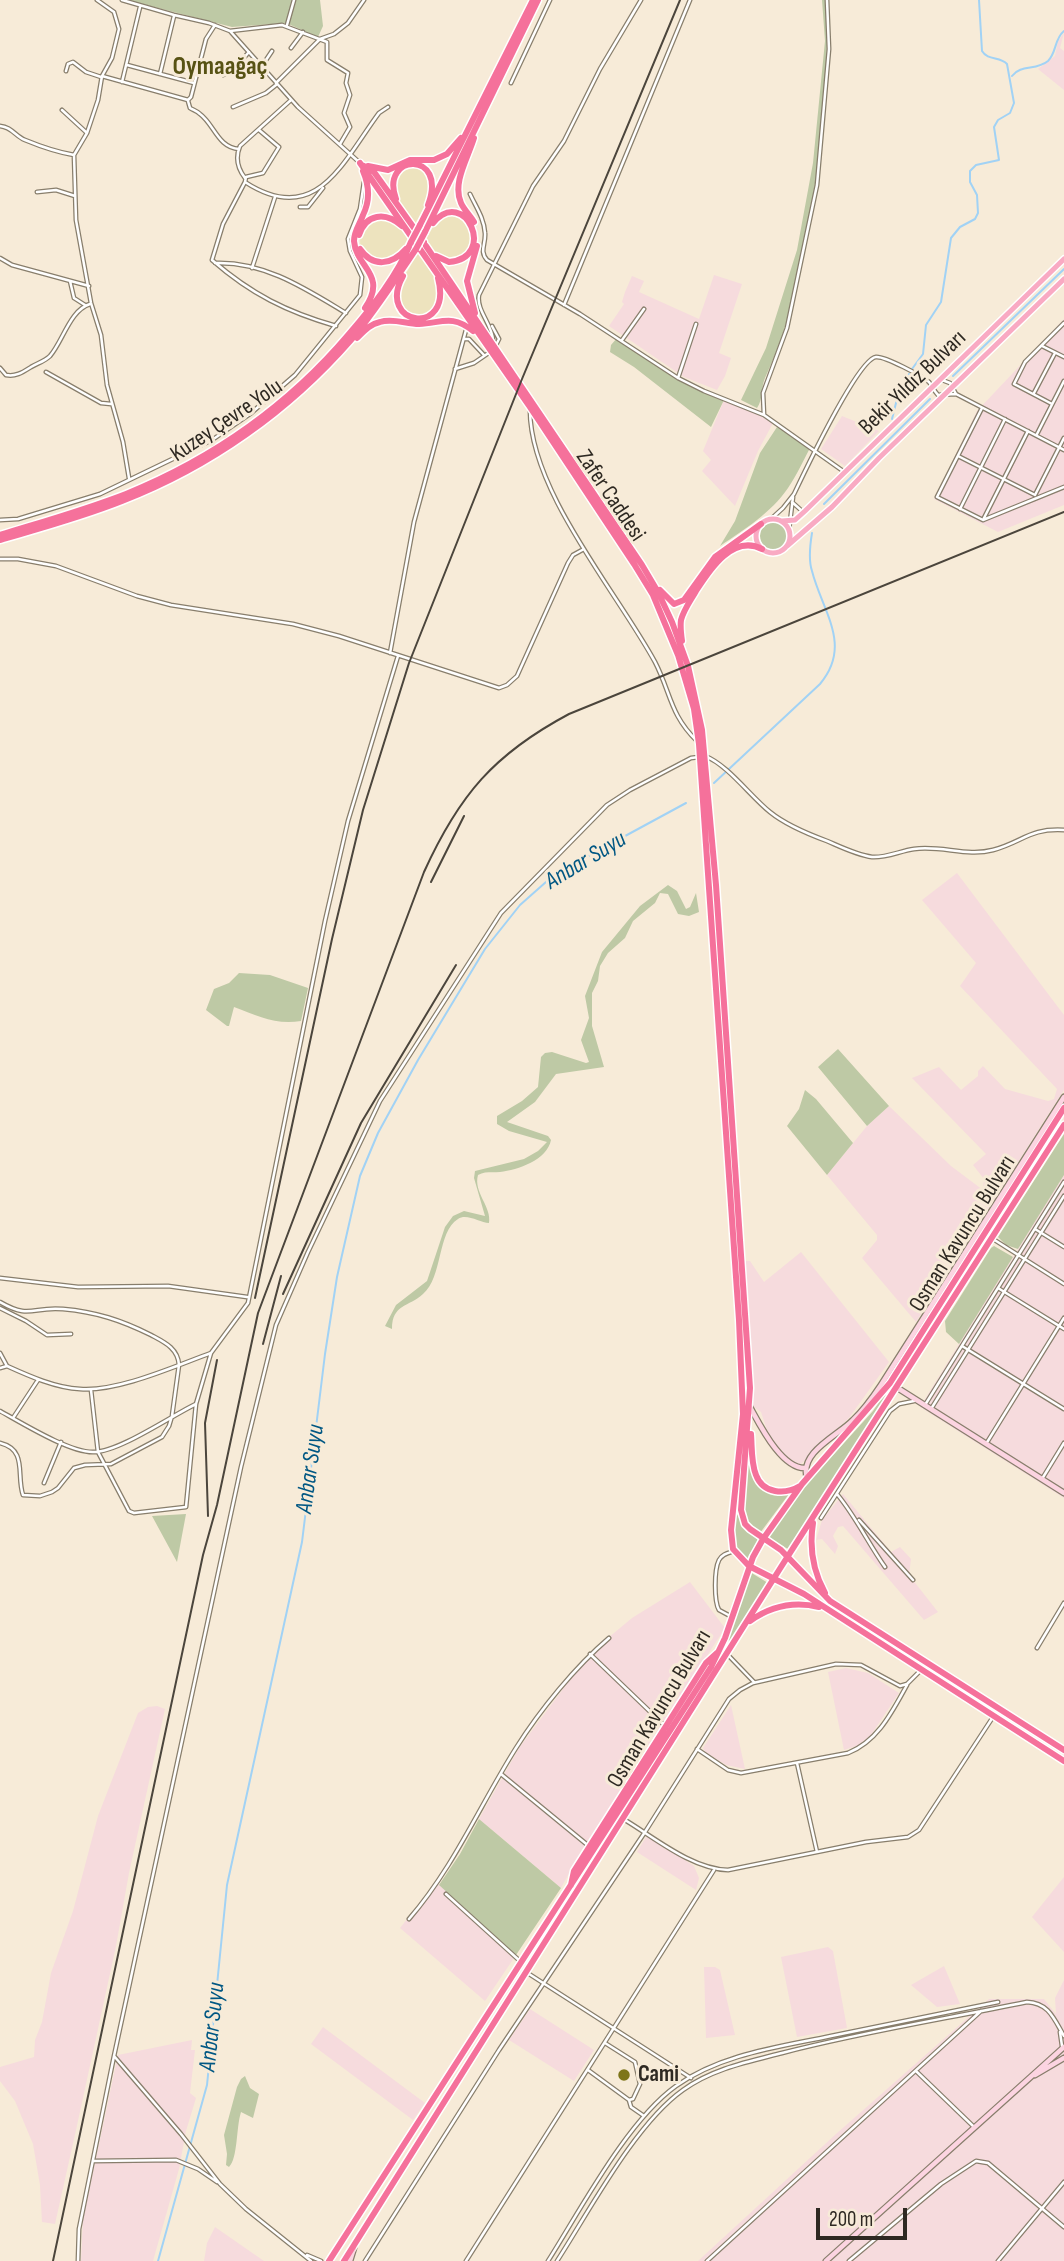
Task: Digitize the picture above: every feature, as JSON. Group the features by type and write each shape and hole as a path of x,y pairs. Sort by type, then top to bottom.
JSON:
{"highway":[{"path":"437,274 440,300 433,313 422,319 406,315 399,308 396,294 422,249 425,232 533,0"},
{"path":"420,225 538,0"},
{"path":"360,163 388,170 410,160 428,161 440,158 453,149 480,114"},
{"path":"480,114 458,192 462,205 478,230 477,246 467,281 471,302 484,330"},
{"path":"324,361 356,322 372,293 371,275 355,245 357,226 368,199 360,163"},
{"path":"360,163 374,172 401,210"},
{"path":"360,163 422,249 441,260 457,261 470,251 474,234 467,218 459,213 449,212 440,215 425,232"},
{"path":"420,225 434,184 431,174 423,167 404,165 394,176 392,189 422,249"},
{"path":"410,234 393,219 380,216 370,219 363,226 358,243 370,260 386,263 398,258 411,242"},
{"name":"Kuzey Çevre Yolu","path":"0,538 122,495 201,458 274,408 324,361 377,299 405,255 420,225"},
{"name":"Kuzey Çevre Yolu","path":"0,538 111,506 164,483 236,442 328,366 422,249"},
{"name":"Zafer Caddesi","path":"422,249 484,330 491,350 653,595 682,669 694,709 702,756"},
{"name":"Zafer Caddesi","path":"422,249 482,339 642,565 658,592 682,650 696,698 706,801"},
{"path":"302,390 377,322 391,320 421,324 447,320 467,326 482,339"},
{"path":"642,565 665,597 677,604 684,600 715,557 761,524"},
{"path":"682,650 683,613 711,567 737,547 750,544 762,549"},
{"path":"706,801 750,1388 741,1510 745,1524 788,1557 830,1601 1064,1751"},
{"path":"706,801 743,1414 731,1541 743,1567 742,1586"},
{"name":"Osman Kavuncu Bulvarı","path":"330,2261 719,1652 749,1566 764,1539 802,1485 890,1383 901,1359 1064,1108"},
{"name":"Osman Kavuncu Bulvarı","path":"344,2261 788,1557 818,1518 897,1387 1064,1125"},
{"path":"749,1415 754,1470 759,1481 778,1492 802,1485"},
{"path":"818,1518 811,1536 813,1562 830,1601"},
{"path":"736,1553 749,1566 804,1594 1064,1761"},
{"path":"747,1623 765,1612 786,1605 808,1605 824,1609"},
{"path":"571,1885 571,1876 709,1659 719,1652"},
{"path":"995,1718 1001,1712"}],"main road":[{"name":"Bekir Yıldız Bulvarı","path":"789,521 805,511 846,473 1064,260"},
{"name":"Bekir Yıldız Bulvarı","path":"787,546 832,507 944,396 954,391 1064,279"},
{"path":"782,521 789,530 787,546 775,553 762,549 756,537 761,524 771,519 789,521"}],"street":[{"path":"97,0 112,9 119,29 112,58 102,77 87,133 74,155 76,220 91,303 99,327 106,377 123,442 129,478"},
{"path":"122,0 230,30 269,25 287,26 320,39 328,45 328,61 348,73 346,83 350,96 344,113 351,126 340,144"},
{"path":"287,26 294,0"},
{"path":"233,107 266,93 320,39 346,25 364,0"},
{"path":"511,83 550,0"},
{"path":"455,369 474,363 498,344 498,337 478,301 533,186 564,141 600,69 640,0"},
{"path":"564,305 690,0"},
{"path":"764,415 763,393 787,328 816,193 830,49 827,0"},
{"path":"122,82 140,6"},
{"path":"160,74 174,16"},
{"path":"215,25 207,36 188,100 189,107 203,117 219,139 232,148 239,149"},
{"path":"230,30 291,100 360,163"},
{"path":"291,48 303,32"},
{"path":"223,75 233,70 249,51"},
{"path":"262,66 272,51"},
{"path":"66,71 68,64 73,62 86,72 188,100"},
{"path":"127,65 194,83"},
{"path":"291,100 239,149 238,165 245,180 275,196 296,198 325,186"},
{"path":"300,207 309,206 379,113 388,107"},
{"path":"62,110 87,133"},
{"path":"0,126 9,128 22,139 47,150 74,155"},
{"path":"259,130 279,147 263,173 245,180 223,224 212,260 243,286 282,307 336,326"},
{"path":"0,520 18,519 94,496 190,452 241,421 295,374 359,298 363,284 362,274 352,255 348,239 360,209 365,176"},
{"path":"37,192 56,190 76,197"},
{"path":"470,194 483,222 483,256 494,265 622,340 678,378 764,415 846,473"},
{"path":"252,268 275,196"},
{"path":"0,258 12,265 89,286"},
{"path":"215,263 234,263 299,284 346,313"},
{"path":"70,281 74,298 85,305"},
{"path":"0,368 6,375 13,376 45,360 76,315 85,305 91,303"},
{"path":"622,340 644,309"},
{"path":"1052,404 1014,384 1025,362 1064,323"},
{"path":"678,378 696,324"},
{"path":"390,653 414,522 467,326"},
{"path":"464,339 491,350"},
{"path":"1042,346 1064,358"},
{"path":"1033,394 1055,353"},
{"path":"771,519 794,494 849,388 869,360 878,357 885,359 928,382 938,395 944,396"},
{"path":"46,372 101,403 113,404"},
{"path":"928,382 947,381 954,391 982,408 1064,450"},
{"path":"1036,436 1064,381"},
{"path":"530,407 531,433 547,479 584,549 654,662 677,718 699,744"},
{"path":"982,408 937,497 983,520 1064,487"},
{"path":"960,509 1005,419"},
{"path":"983,520 1028,431"},
{"path":"1036,497 1064,438"},
{"path":"958,456 1036,497"},
{"path":"789,530 794,494"},
{"path":"792,502 797,509 805,511"},
{"path":"0,559 18,559 56,566 161,602 293,624 339,636 494,688 507,685 521,668 568,563 573,555 584,549"},
{"path":"91,1390 98,1452 131,1512 186,1507 196,1404 211,1353 243,1313 249,1298 325,921 348,821 398,656"},
{"path":"78,2261 79,2229 114,2056 241,1466 276,1325 380,1101 501,913 607,805 691,758 702,756 723,769 783,821 826,841 868,856 877,857 930,848 976,853 1008,845 1030,833 1064,830"},
{"path":"1040,1142 1064,1097"},
{"path":"925,1405 1064,1182"},
{"path":"931,1409 1063,1199 1055,1196"},
{"path":"1035,1228 1064,1247"},
{"path":"992,1239 1064,1284"},
{"path":"0,1278 78,1287 168,1286 249,1298"},
{"path":"998,1288 1064,1329"},
{"path":"0,1302 23,1313 61,1308 121,1320 170,1346 179,1365 172,1416 162,1437 118,1461 105,1465 78,1466 70,1471 52,1492 40,1496 24,1496 14,1450 9,1445 0,1443"},
{"path":"0,1308 47,1335 71,1335"},
{"path":"986,1444 1064,1318"},
{"path":"962,1346 1064,1409"},
{"path":"0,1353 7,1366"},
{"path":"0,1368 7,1366 70,1388 91,1390 113,1386 211,1353"},
{"path":"808,1478 806,1468 819,1448 862,1411 901,1359"},
{"path":"13,1418 39,1379"},
{"path":"890,1383 1064,1493"},
{"path":"818,1518 837,1494 890,1411 900,1404 917,1400"},
{"path":"0,1411 79,1450 98,1452 122,1443 196,1404"},
{"path":"750,1406 763,1432 788,1462 796,1468 806,1468"},
{"path":"44,1483 61,1442"},
{"path":"1042,1479 1064,1443"},
{"path":"837,1494 913,1580"},
{"path":"855,1517 865,1539 885,1567"},
{"path":"732,1617 719,1610 715,1597 718,1562 726,1554 736,1553"},
{"path":"1037,1648 1064,1603"},
{"path":"409,1919 448,1868 535,1719 590,1654 608,1638"},
{"path":"590,1654 666,1727"},
{"path":"727,1654 755,1682"},
{"path":"365,2261 729,1699 740,1689 755,1682 849,1663 872,1670 900,1686 907,1684"},
{"path":"697,1749 728,1770 741,1773 848,1753 872,1740 907,1684 921,1670"},
{"path":"623,1819 698,1864 714,1870 728,1870 914,1835 995,1718"},
{"path":"797,1763 817,1852"},
{"path":"501,1774 590,1847"},
{"path":"466,2261 714,1870"},
{"path":"446,1894 521,1962"},
{"path":"526,1972 691,2078"},
{"path":"548,2261 624,2142 644,2116 675,2086 713,2065 755,2052 998,2002"},
{"path":"558,2261 627,2151 652,2118 683,2090 722,2068 812,2045 1035,2002 1051,2013 1064,2036"},
{"path":"968,2008 973,2019"},
{"path":"707,2261 982,2011"},
{"path":"1023,2084 1064,2057 1061,2053 1063,2047 1059,2029"},
{"path":"606,2043 635,2062 640,2086 632,2100 629,2100"},
{"path":"826,2261 1063,2047"},
{"path":"114,2056 200,2156 220,2184"},
{"path":"588,2070 629,2100 631,2107 644,2116"},
{"path":"917,2072 976,2128"},
{"path":"93,2161 176,2160 198,2169 220,2184 246,2209 311,2261"},
{"path":"849,2261 942,2184 976,2161 988,2163 1064,2227"},
{"path":"998,2261 1064,2182"},
{"path":"350,2261 355,2243"},
{"path":"304,2254 321,2261"}],"shaded area":[{"path":"1064,33 1060,48 1064,51 1064,90 1038,69 1055,56 1058,41"},
{"path":"714,275 742,284 719,353 731,358 717,390 684,377 609,326 624,304 622,302 632,276 644,281 639,292 699,319"},
{"path":"1064,319 1064,505 998,532 934,499 977,411"},
{"path":"724,400 765,416 773,423 735,506 702,471 711,460 703,451"},
{"path":"842,416 879,431 845,466 821,449"},
{"path":"957,873 1064,1015 1064,1090 916,1322 862,1258 877,1240 877,1235 827,1175 867,1126 889,1106 951,1166 983,1190 984,1179 973,1165 986,1154 912,1078 939,1067 961,1090 978,1076 978,1071 983,1066 1005,1089 1048,1101 1054,1099 1057,1089 960,986 976,963 922,900"},
{"path":"1064,1175 1064,1498 920,1407"},
{"path":"801,1252 889,1362 849,1418 800,1465 794,1464 783,1453 768,1433 761,1412 751,1405 742,1261 750,1261 764,1282"},
{"path":"843,1494 891,1552 900,1547 911,1559 909,1575 938,1612 924,1620 843,1526 838,1527 833,1536 838,1546 835,1554 822,1539 816,1540 822,1520"},
{"path":"690,1582 725,1628 580,1853 561,1888 479,1819 519,1748 578,1669 632,1618"},
{"path":"846,1668 868,1673 899,1693 871,1735 859,1745 844,1750 828,1672"},
{"path":"731,1705 745,1769 726,1765 703,1748"},
{"path":"148,1707 165,1709 76,2130 55,2224 42,2222 40,2185 33,2144 15,2101 0,2081 0,2067 34,2057 35,2040 42,2022 51,1973 73,1911 98,1816 138,1713"},
{"path":"646,1837 694,1866 699,1878 696,1890 637,1852"},
{"path":"1064,1877 1064,1952 1032,1917"},
{"path":"436,1882 516,1955 485,2001 400,1928"},
{"path":"828,1947 833,1951 847,2028 797,2037 781,1957"},
{"path":"944,1966 960,2004 937,2007 911,1985"},
{"path":"704,1967 720,1970 735,2035 706,2038"},
{"path":"1064,1980 1064,2261 698,2261 989,1999 1044,1999 1056,2014 1055,1998"},
{"path":"530,2009 594,2050 574,2081 509,2040"},
{"path":"323,2027 425,2103 413,2120 311,2044"},
{"path":"192,2040 191,2050 195,2050 190,2093 196,2098 153,2261 81,2261 83,2219 118,2055"},
{"path":"215,2227 264,2261 204,2261 207,2243"}],"green space":[{"path":"127,0 320,0 323,26 318,37 286,23 232,27"},
{"path":"822,0 826,0 825,86 813,201 792,305 757,408 741,400 766,348 797,250 813,163 825,41"},
{"path":"617,338 687,383 724,400 711,427 634,367 610,352 611,345"},
{"path":"777,427 810,448 791,483 774,505 720,546 735,521 760,453"},
{"path":"774,522 784,526 788,536 784,546 774,550 764,546 760,536 764,526"},
{"path":"668,885 677,891 686,909 690,907 696,893 699,912 689,916 678,914 668,894 660,893 655,903 633,921 625,938 608,953 600,966 598,981 592,993 592,1026 604,1067 556,1074 535,1102 507,1122 548,1136 551,1140 548,1147 531,1163 507,1171 478,1175 478,1187 488,1211 489,1223 462,1217 451,1225 429,1286 418,1298 398,1310 392,1329 385,1326 396,1305 427,1281 445,1227 453,1216 464,1211 485,1216 474,1178 475,1171 524,1159 547,1142 509,1131 497,1124 497,1116 522,1101 538,1087 541,1057 545,1053 552,1052 589,1062 581,1040 589,1018 585,996 602,952 640,906"},
{"path":"239,973 270,975 308,988 301,1021 275,1021 234,1007 227,1026 206,1010 214,989 229,983"},
{"path":"838,1049 889,1106 867,1126 818,1067"},
{"path":"805,1090 816,1099 853,1143 827,1175 787,1126 799,1109"},
{"path":"1064,1134 1064,1175 1018,1249 1006,1245 998,1237"},
{"path":"994,1246 1013,1257 959,1344 946,1332 945,1321"},
{"path":"931,1324 933,1326 790,1550 768,1538 804,1487 873,1411"},
{"path":"748,1450 760,1488 766,1492 789,1494 760,1533 749,1524 744,1511"},
{"path":"736,1512 744,1528 758,1540 747,1559 735,1544 733,1525"},
{"path":"186,1514 177,1562 152,1516"},
{"path":"750,1572 768,1583 731,1640 725,1642"},
{"path":"479,1819 561,1888 516,1955 439,1885"},
{"path":"245,2076 250,2088 259,2094 253,2118 241,2112 234,2157 229,2167 226,2165 224,2135 237,2087"}],"sand":[{"path":"411,166 424,170 432,183 427,202 414,226 395,193 398,172"},
{"path":"455,214 469,226 472,239 465,252 450,261 437,255 425,240 438,219"},
{"path":"386,219 397,225 408,239 396,256 377,261 361,248 361,236 372,220"},
{"path":"418,253 438,286 436,302 422,318 403,310 398,287"}],"waterway":[{"path":"912,369 923,354 926,325 941,302 951,238 960,227 975,219 978,213 977,195 970,182 970,171 976,165 999,160 994,127 998,120 1010,113 1014,103 1007,64 987,56 982,51 979,0"},
{"path":"1012,76 1020,70 1048,61 1064,31"},
{"path":"953,376 1064,269"},
{"path":"892,419 897,399 909,374"},
{"path":"824,504 930,399"},
{"path":"714,783 820,684 830,670 835,642 811,566 812,533"},
{"name":"Anbar Suyu","path":"158,2261 207,2085 227,1885 302,1542 337,1277 360,1176 378,1133 418,1060 485,949 520,905 555,874 686,803"}],"railway":[{"path":"255,1298 332,939 363,810 409,663 522,379 680,0"},
{"path":"53,2261 203,1555 217,1505 258,1313 424,872 451,820 465,799 499,761 569,714 1064,512"},
{"path":"431,882 464,816"},
{"path":"283,1294 361,1123 456,965"},
{"path":"263,1344 281,1276"},
{"path":"208,1516 205,1423 217,1360"}],"place":[{"name":"Cami","path":"624,2075"}],"district":[{"name":"Oymaağaç","path":"220,67"}]}
